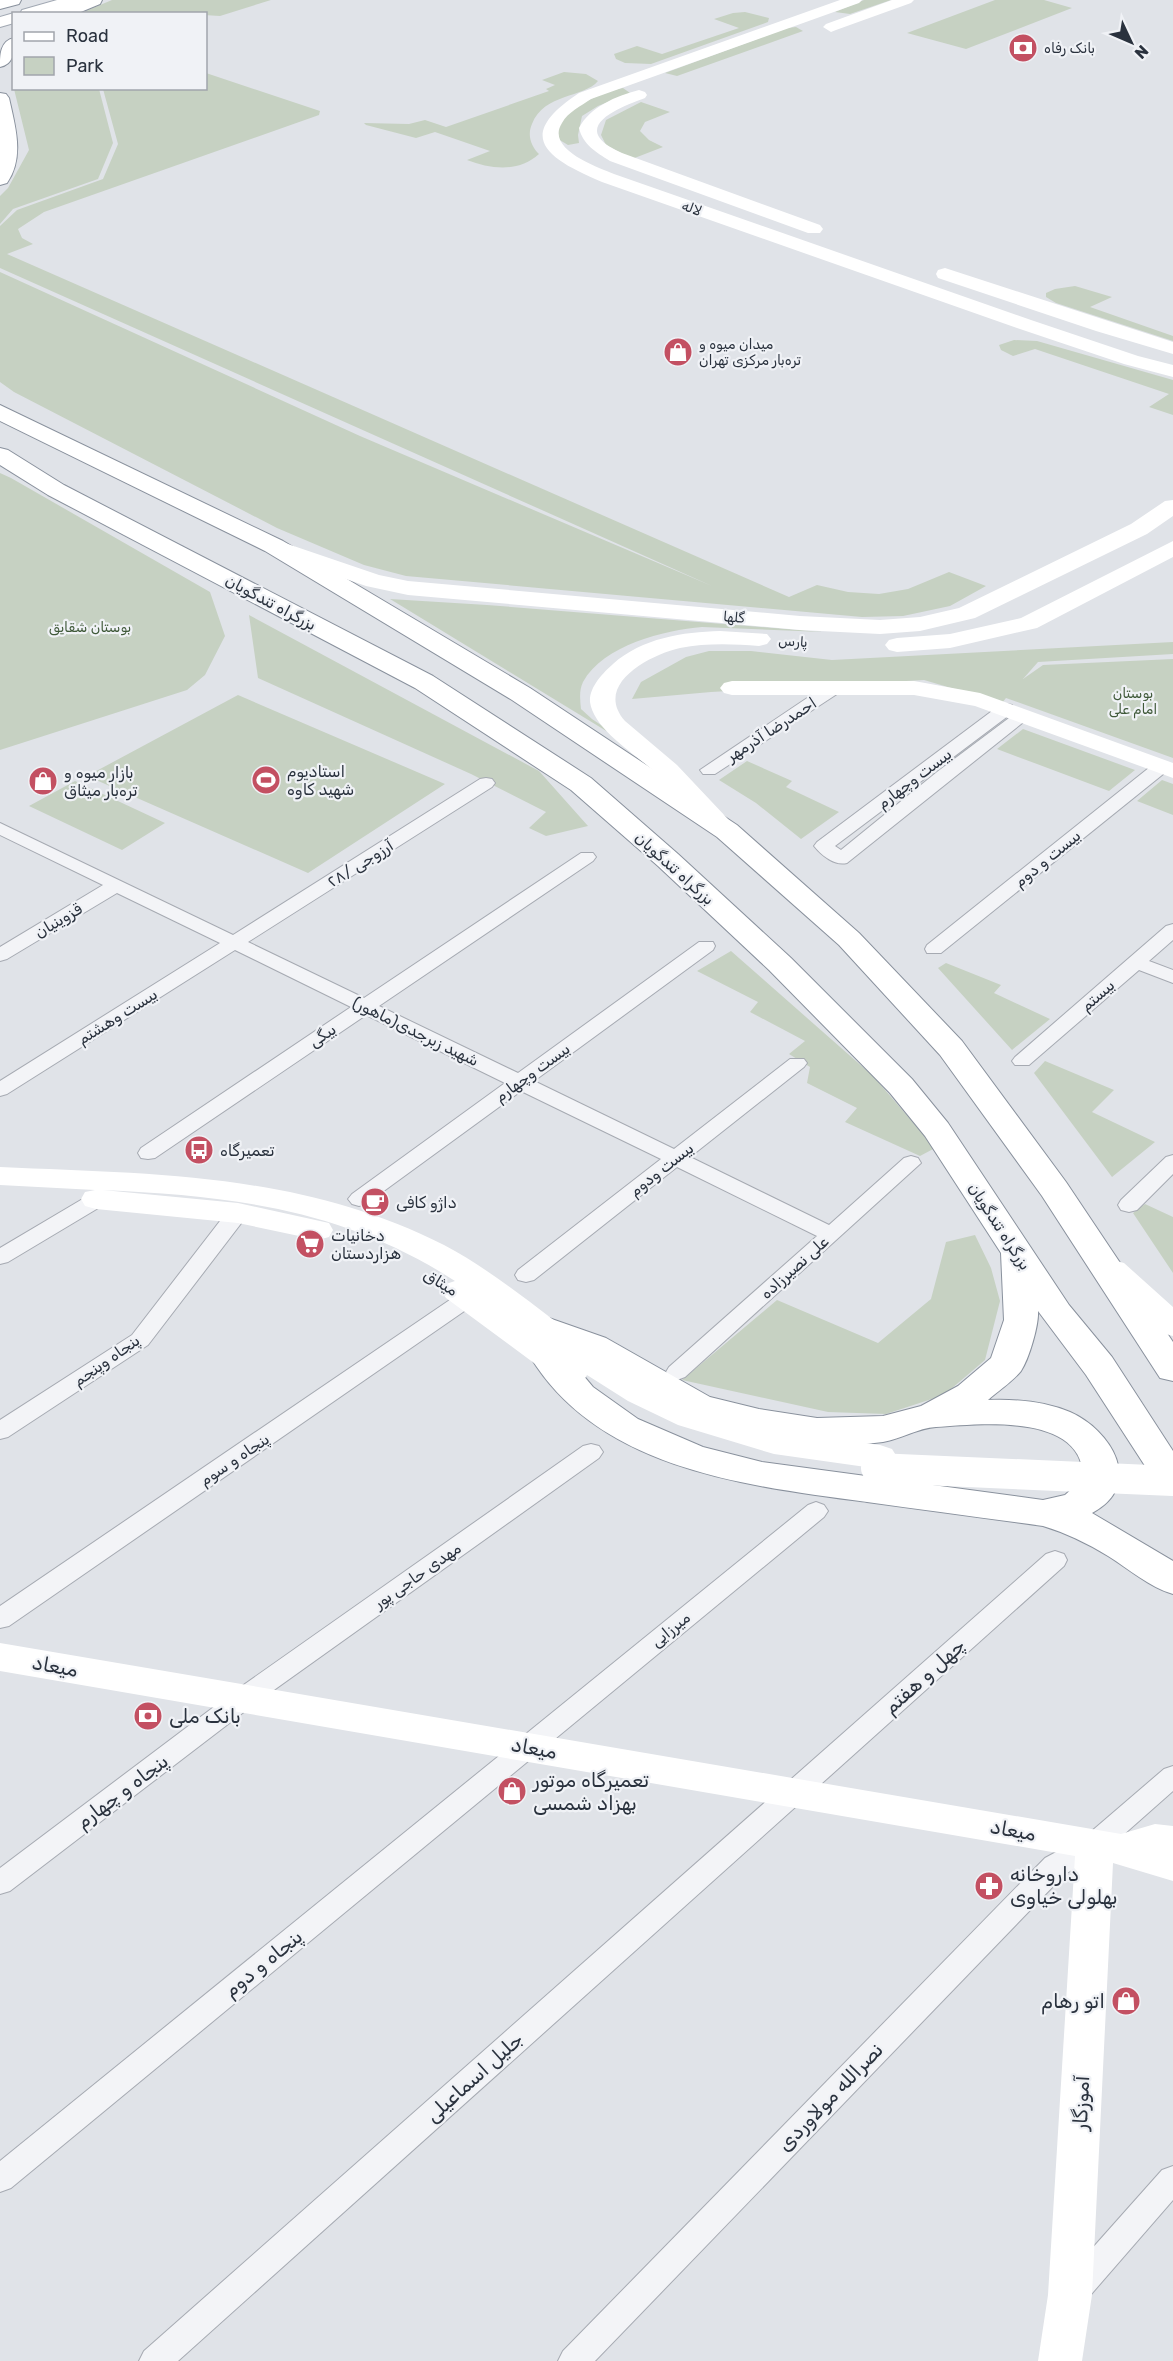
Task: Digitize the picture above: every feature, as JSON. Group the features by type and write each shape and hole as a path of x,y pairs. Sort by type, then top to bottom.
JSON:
{"main road":[{"path":"0,4 13,0"},
{"path":"35,12 75,0"},
{"path":"65,12 94,0"},
{"path":"0,62 12,46"},
{"path":"0,98 9,138 6,168 0,178"},
{"path":"0,397 26,412 59,440"},
{"path":"0,412 274,546 521,694 726,831 849,939 951,1048 1054,1189 1173,1369"},
{"name":"بزرگراه تندگویان","path":"0,455 56,490 424,682 581,784 668,860 780,964 901,1086 937,1130 1058,1313 1099,1366 1173,1480"},
{"path":"0,467 56,490"},
{"path":"548,1344 594,1346 651,1381 698,1406 759,1422 817,1431 883,1429 933,1415 971,1395 1007,1364 1021,1320 1017,1252"},
{"path":"548,1344 580,1396 624,1428 693,1457 762,1475 1043,1514 1078,1523 1119,1545 1173,1580"},
{"path":"933,1415 983,1413 1030,1415 1053,1419 1073,1428 1089,1441 1100,1456 1102,1473 1097,1488 1084,1501 1066,1510 1043,1514"}],"street":[{"path":"602,151 567,160 555,148 548,132 551,122 560,112 585,96 639,76 809,25 854,0"},
{"path":"809,25 833,26 906,0"},
{"path":"602,151 591,143 587,134 589,123 614,104 663,87 639,76"},
{"name":"لاله","path":"602,151 832,235"},
{"name":"لاله","path":"567,160 608,178 745,227 1131,360 1173,371"},
{"path":"745,227 776,216"},
{"path":"929,268 1173,348"},
{"path":"972,305 1000,293"},
{"name":"گلها","path":"274,546 374,581 408,588 800,623 880,627 920,624 967,613 1139,529 1173,506"},
{"name":"پارس","path":"726,831 651,754 608,716 602,704 608,681 637,658 659,646 702,637 728,636 827,644 889,645 950,641 983,635 1029,623 1173,548"},
{"path":"732,688 914,688 980,700 1167,769"},
{"name":"احمدرضا آذرمهر","path":"709,770 834,688"},
{"path":"823,846 841,859 943,776 1014,712"},
{"name":"بیست و دوم","path":"934,949 1167,769"},
{"name":"آرزوجی /۲۸","path":"234,942 486,783"},
{"name":"شهید زبرجدی(ماهور)","path":"2,832 117,885 831,1234"},
{"name":"بیگی","path":"148,1153 587,857"},
{"name":"قزوینیان","path":"0,955 117,885"},
{"name":"بیستم","path":"1022,1061 1173,930"},
{"name":"بیست وهشتم","path":"0,1090 234,942"},
{"name":"بیست وچهارم","path":"359,1199 706,946"},
{"path":"1136,962 1173,977"},
{"name":"بیست ودوم","path":"526,1275 796,1063"},
{"path":"1129,1205 1173,1162"},
{"name":"علی نصیرزاده","path":"677,1372 911,1163"},
{"name":"میثاق","path":"0,1176 176,1184 259,1194 310,1205 357,1220 434,1253 508,1300 548,1344 605,1391 707,1430"},
{"name":"میثاق","path":"0,1195 98,1199 238,1213 294,1223 359,1241 403,1258 548,1344"},
{"path":"0,1257 98,1199"},
{"name":"پنجاه وپنجم","path":"0,1431 140,1340 238,1213"},
{"path":"1103,1262 1173,1325"},
{"name":"پنجاه و سوم","path":"0,1619 468,1298"},
{"path":"707,1430 769,1452 876,1468 1173,1480"},
{"path":"707,1430 774,1442 880,1456 1173,1471"},
{"name":"مهدی حاجی پور","path":"244,1698 591,1452"},
{"name":"میرزایی","path":"525,1747 816,1511"},
{"name":"چهل و هفتم","path":"794,1792 1055,1560"},
{"name":"میعاد","path":"0,1657 1108,1846 1173,1864"},
{"name":"پنجاه و چهارم","path":"0,1883 244,1698"},
{"name":"پنجاه و دوم","path":"0,2179 525,1747"},
{"name":"نصرالله مولاوردی","path":"574,2361 1055,1866 1108,1846 1173,1776"},
{"name":"جلیل اسماعیلی","path":"155,2361 794,1792"},
{"path":"1108,1846 1155,1839 1173,1841"},
{"name":"آموزگار","path":"1060,2361 1070,2295 1108,1846"},
{"path":"1070,2295 1173,2179"}],"green space":[{"path":"112,0 271,0 220,16 207,15 207,12 83,12"},
{"path":"864,0 891,0 850,14 835,12"},
{"path":"995,0 1044,0 1072,8 966,49 907,33"},
{"path":"745,12 769,18 768,22 651,64 625,63 616,59 614,54 637,46 662,54 739,28 714,19"},
{"path":"796,27 803,31 677,76 665,73 787,28"},
{"path":"564,72 586,74 598,81 583,91 554,101 538,114 532,124 530,136 539,154 513,167 485,166 467,160 490,151 435,132 416,138 364,123 409,124 425,120 446,127 549,91 546,89 555,85 542,80"},
{"path":"207,73 320,111 319,115 44,212 18,229 22,238 33,244 7,254 789,597 817,585 848,592 879,594 908,589 949,572 986,586 950,606 903,616 862,617 406,576 364,565 277,528 14,392 0,382 0,272 360,436 712,586 0,268 0,226 17,210 103,179 118,144 103,90 207,90"},
{"path":"623,88 630,93 598,106 582,116 578,135 579,143 568,145 558,139 560,122 565,115 598,96"},
{"path":"14,90 99,90 113,143 98,179 13,209 0,224 0,196 8,188 29,150"},
{"path":"641,102 670,112 645,122 640,131 649,140 663,147 632,159 606,145 601,135 606,120"},
{"path":"1075,286 1112,297 1090,307 1173,336 1173,341 1056,303 1046,297 1046,293 1055,289"},
{"path":"1014,340 1037,341 1173,380 1173,415 1149,407 1169,394 1035,349 1013,356 1001,350 999,345"},
{"name":"بوستان شقایق","path":"0,473 210,592 225,636 205,675 187,690 0,750"},
{"path":"390,599 823,632 702,627 653,636 620,649 605,658 592,669 583,682 580,692 581,709 644,754"},
{"path":"249,615 539,771 588,826 546,836 529,828 546,812 471,774 258,678"},
{"name":"بوستان امام علی","path":"1173,642 1173,654 1038,662 1023,679 1043,665 1173,659 1173,758 1006,698 1002,703 924,680 711,692 632,699 641,682 686,657 709,651 751,651 832,660"},
{"name":"استادیوم شهید کاوه","path":"238,695 445,784 308,873 87,776"},
{"path":"1023,729 1135,770 1109,791 997,749"},
{"path":"747,761 792,781 786,787 839,812 801,839 756,803 719,780"},
{"path":"1162,780 1173,784 1173,815 1137,801"},
{"path":"75,781 165,823 122,850 29,806"},
{"path":"731,951 873,1076 935,1148 920,1156 845,1122 857,1108 807,1083 810,1067 789,1054 805,1041 750,1012 758,1002 697,971"},
{"path":"946,963 1001,985 994,993 1050,1019 1012,1050 938,968"},
{"path":"1045,1061 1114,1090 1092,1112 1155,1142 1112,1177 1034,1073"},
{"path":"1145,1204 1173,1217 1173,1273 1133,1213"},
{"path":"975,1235 991,1268 1000,1301 985,1360 944,1395 886,1414 828,1412 682,1380 777,1300 878,1343 931,1299 946,1242"}],"place":[{"name":"بانک رفاه","path":"1023,48"},
{"name":"میدان میوه و تره‌بار مرکزی تهران","path":"678,352"},
{"name":"استادیوم شهید کاوه","path":"266,780"},
{"name":"بازار میوه و تره‌بار میثاق","path":"43,781"},
{"name":"تعمیرگاه","path":"199,1150"},
{"name":"داژو کافی","path":"375,1202"},
{"name":"دخانیات هزاردستان","path":"310,1244"},
{"name":"بانک ملی","path":"148,1716"},
{"name":"تعمیرگاه موتور بهزاد شمسی","path":"512,1791"},
{"name":"داروخانه بهلولی خیاوی","path":"989,1886"},
{"name":"اتو رهام","path":"1126,2001"}]}
